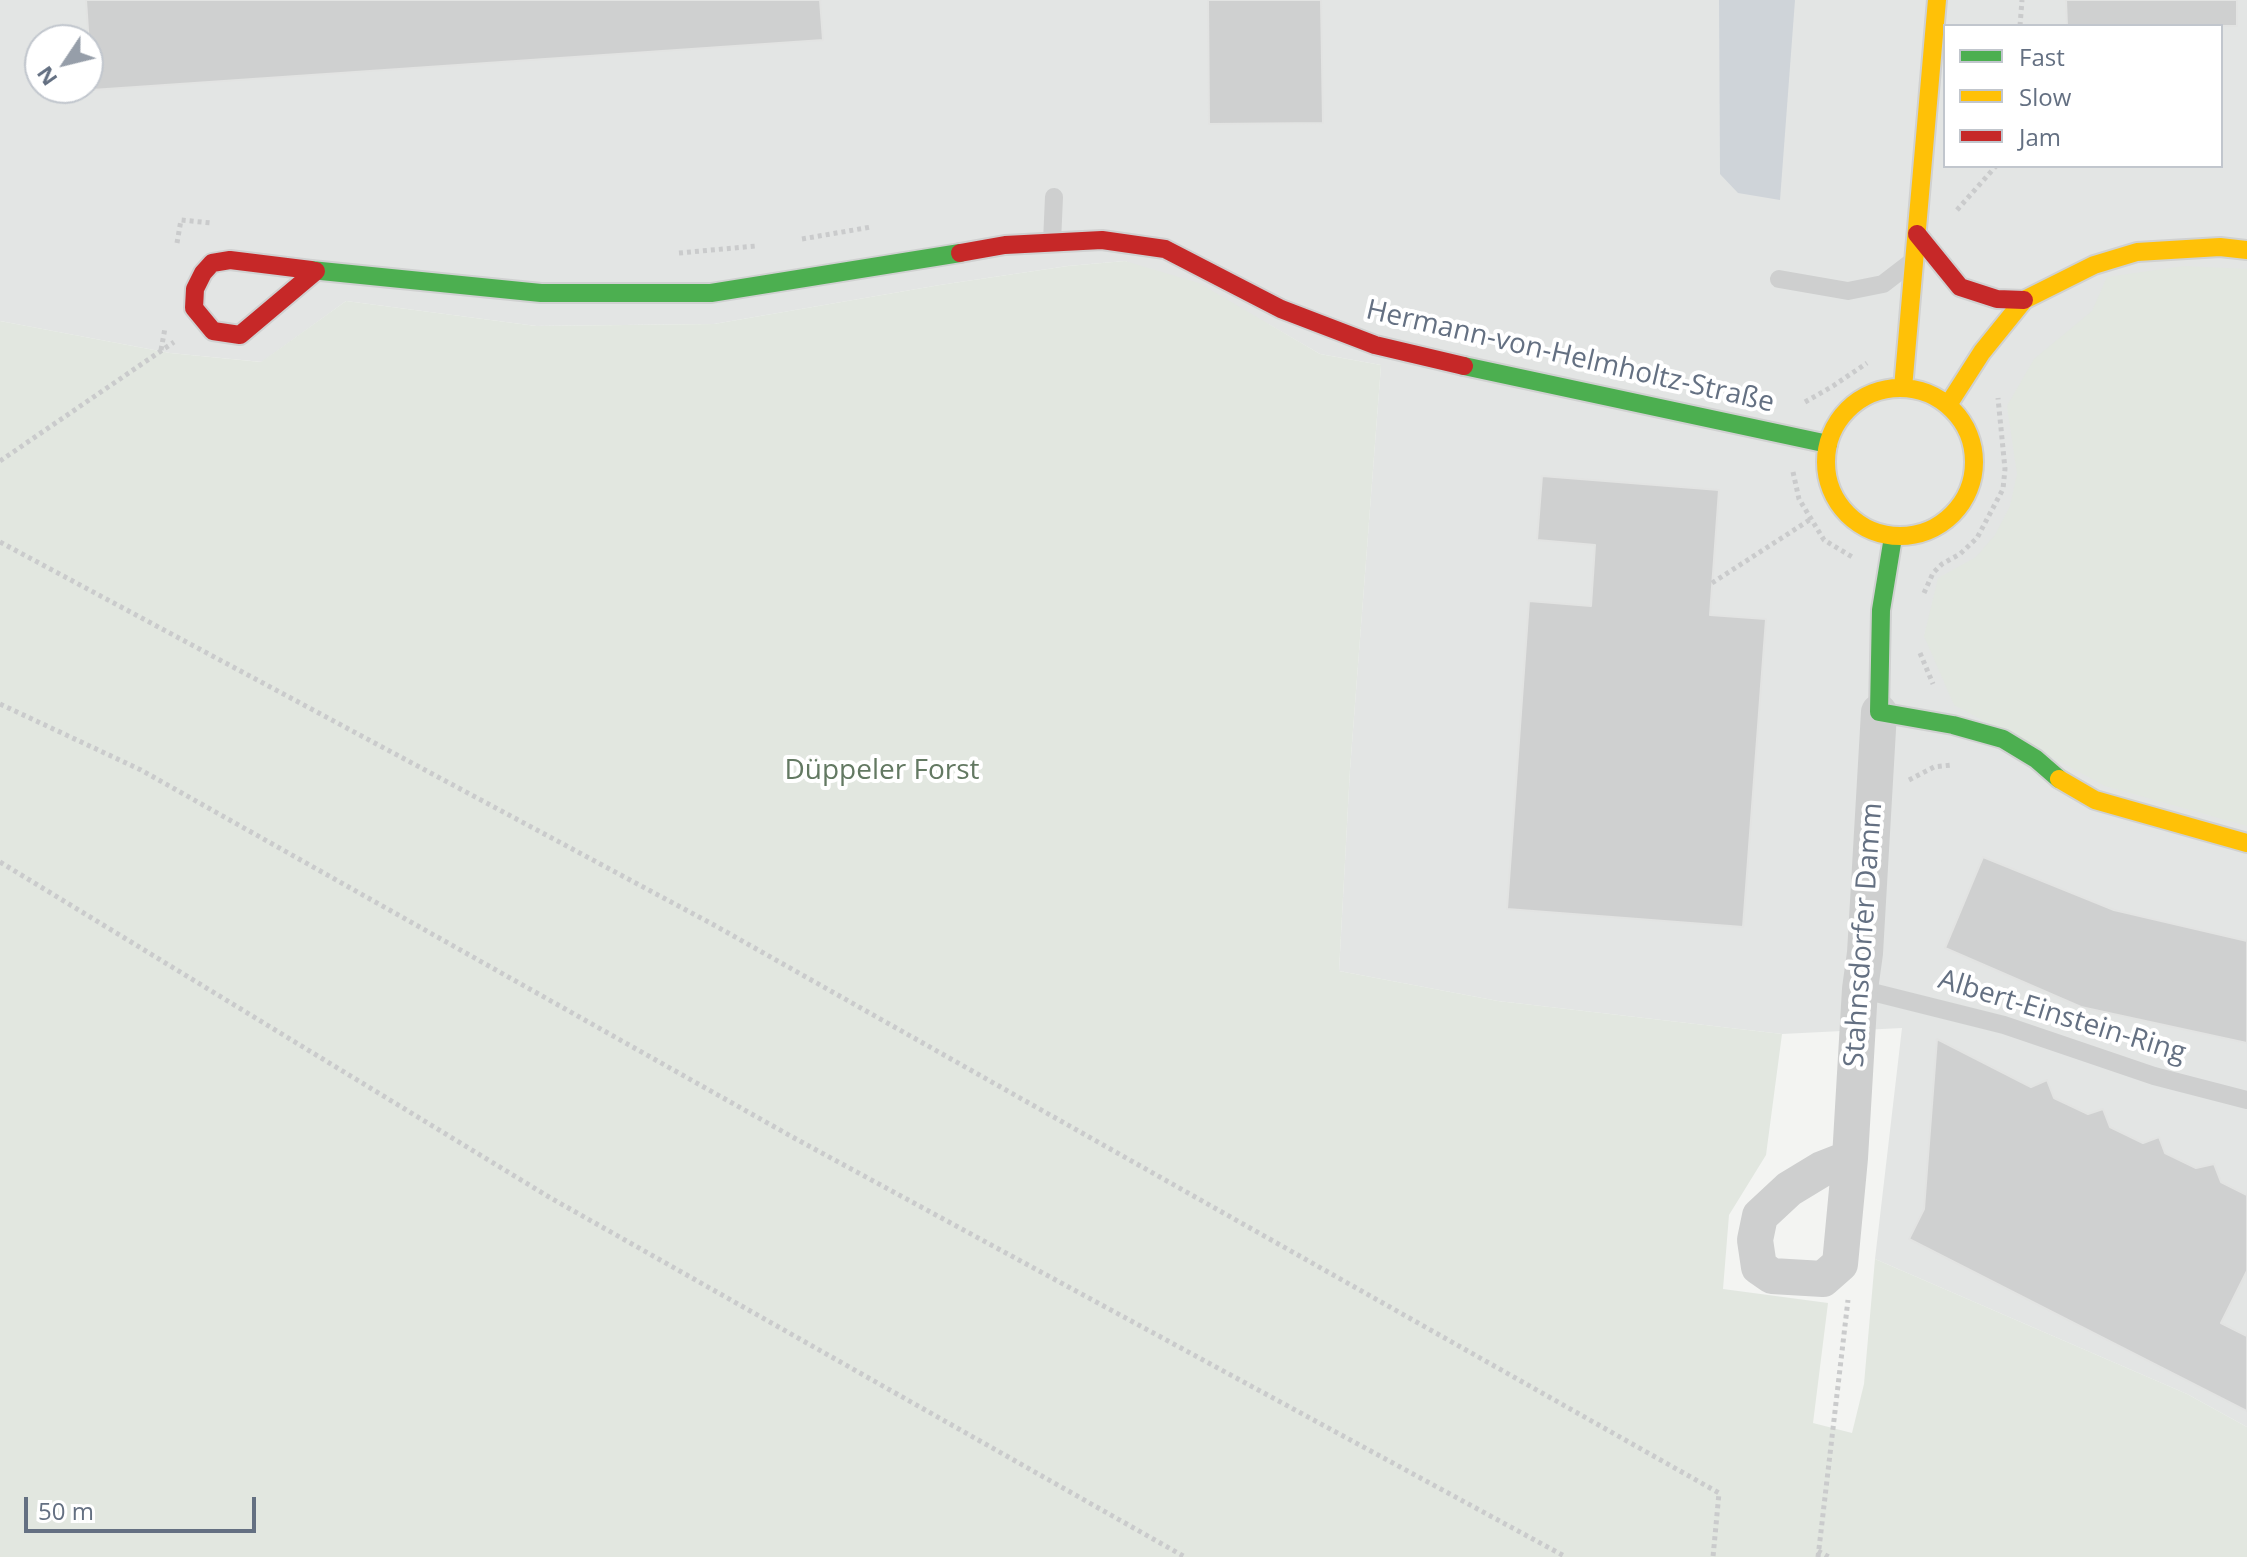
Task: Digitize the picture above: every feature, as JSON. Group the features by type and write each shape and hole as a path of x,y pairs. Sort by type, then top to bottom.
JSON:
{"street":[{"path":"1903,388 1937,0"},
{"path":"1917,234 1960,287 1997,299 2024,300"},
{"name":"Hermann-von-Helmholtz-Straße","path":"205,321 194,308 195,289 212,263 230,260 541,293 711,293 1005,245 1102,240 1165,249 1281,309 1375,345 1533,383 1828,444"},
{"path":"1948,405 1982,352 2024,300 2094,265 2137,252 2220,247 2247,250"},
{"path":"205,321 213,331 240,335 316,271"},
{"path":"1903,388 1927,393 1948,405 1964,423 1973,445 1975,468 1969,491 1957,511 1938,527 1917,535 1893,537 1876,533 1845,513 1828,481 1826,463 1828,444 1838,421 1855,403 1878,391 1903,388"},
{"path":"1893,537 1881,610 1879,712 1944,723 2003,739 2036,759 2061,781 2095,800 2247,843"},
{"name":"Stahnsdorfer Damm","path":"1850,1158 1879,712"}],"lane":[{"path":"1052,242 1054,197"},
{"path":"1779,279 1848,291 1883,284 1915,259"},
{"name":"Albert-Einstein-Ring","path":"1860,989 2004,1025 2154,1076 2247,1100"}],"path":[{"path":"2020,24 2022,0"},
{"path":"1955,211 1994,168"},
{"path":"176,249 181,220 212,224"},
{"path":"793,240 878,226"},
{"path":"672,253 765,245"},
{"path":"161,350 166,321"},
{"path":"0,461 205,321"},
{"path":"1862,569 1853,558 1824,540 1799,499 1789,436 1803,403 1872,360"},
{"path":"1923,595 1933,573 1977,538 2003,489 2005,469 1998,393"},
{"path":"1712,583 1811,519"},
{"path":"0,542 714,925 1719,1493 1713,1557"},
{"path":"1918,649 1940,701 1944,723"},
{"path":"0,704 141,770 796,1139 1566,1557"},
{"path":"1903,784 1914,775 1934,767 1959,766"},
{"path":"0,862 549,1197 1185,1557"},
{"path":"1829,1557 1818,1554 1849,1294"}],"shaded area":[{"path":"0,0 2247,0 2247,1427 2187,1394 1875,1259 1902,1028 1782,1034 1498,1001 1339,971 1350,769 1381,365 1320,354 1270,325 1125,261 940,285 714,324 536,326 346,301 262,362 170,353 0,321"},
{"path":"1719,0 1795,0 1780,200 1738,193 1720,174"}],"green space":[{"name":"Düppeler Forst","path":"1125,261 1199,283 1320,354 1381,365 1350,769 1339,971 1498,1001 1782,1034 1766,1155 1729,1215 1723,1289 1828,1303 1813,1423 1852,1433 1864,1384 1875,1259 2187,1394 2247,1427 2247,1557 0,1557 0,321 170,353 261,362 346,301 536,326 714,324 940,285"},
{"path":"2184,266 2247,269 2247,826 2105,786 1954,705 1924,636 1938,578 1976,557 1995,535 2010,506 2017,474 2007,406 2034,359 2092,311 2107,277"}],"building":[{"path":"86,0 820,0 823,40 104,89 104,24 88,24"},
{"path":"1208,0 1321,0 1323,123 1209,124"},
{"path":"2066,0 2237,0 2237,26 2067,24"},
{"path":"1542,476 1719,490 1710,615 1766,619 1743,927 1507,909 1529,601 1591,606 1595,545 1537,540"},
{"path":"1983,857 2114,910 2247,941 2247,1043 2081,1007 1945,948"},
{"path":"1937,1039 2031,1087 2047,1080 2054,1098 2088,1114 2103,1109 2110,1127 2143,1143 2159,1137 2165,1153 2196,1168 2214,1164 2221,1182 2247,1195 2247,1271 2221,1323 2247,1336 2247,1411 1909,1239 1924,1209"}],"traffic: fast":[{"path":"311,270 541,293 711,293 960,253"},
{"path":"1464,366 1828,444"},
{"path":"1893,537 1881,610 1879,712 1953,725 2003,739 2036,759 2059,779"}],"traffic: slow":[{"path":"1903,388 1937,0"},
{"path":"1948,405 1982,352 2024,300 2094,265 2137,252 2220,247 2247,250"},
{"path":"1900,388 1928,394 1952,410 1968,434 1974,462 1968,490 1952,514 1928,530 1900,536 1872,530 1848,514 1832,490 1826,462 1832,434 1848,410 1872,394 1900,388"},
{"path":"2059,779 2095,800 2247,843"}],"traffic: jam":[{"path":"1917,234 1960,287 1997,299 2024,300"},
{"path":"960,253 1005,245 1102,240 1165,249 1281,309 1375,345 1464,366"},
{"path":"311,270 230,260 212,263 195,289 194,308 213,331 240,335 316,271"}]}
